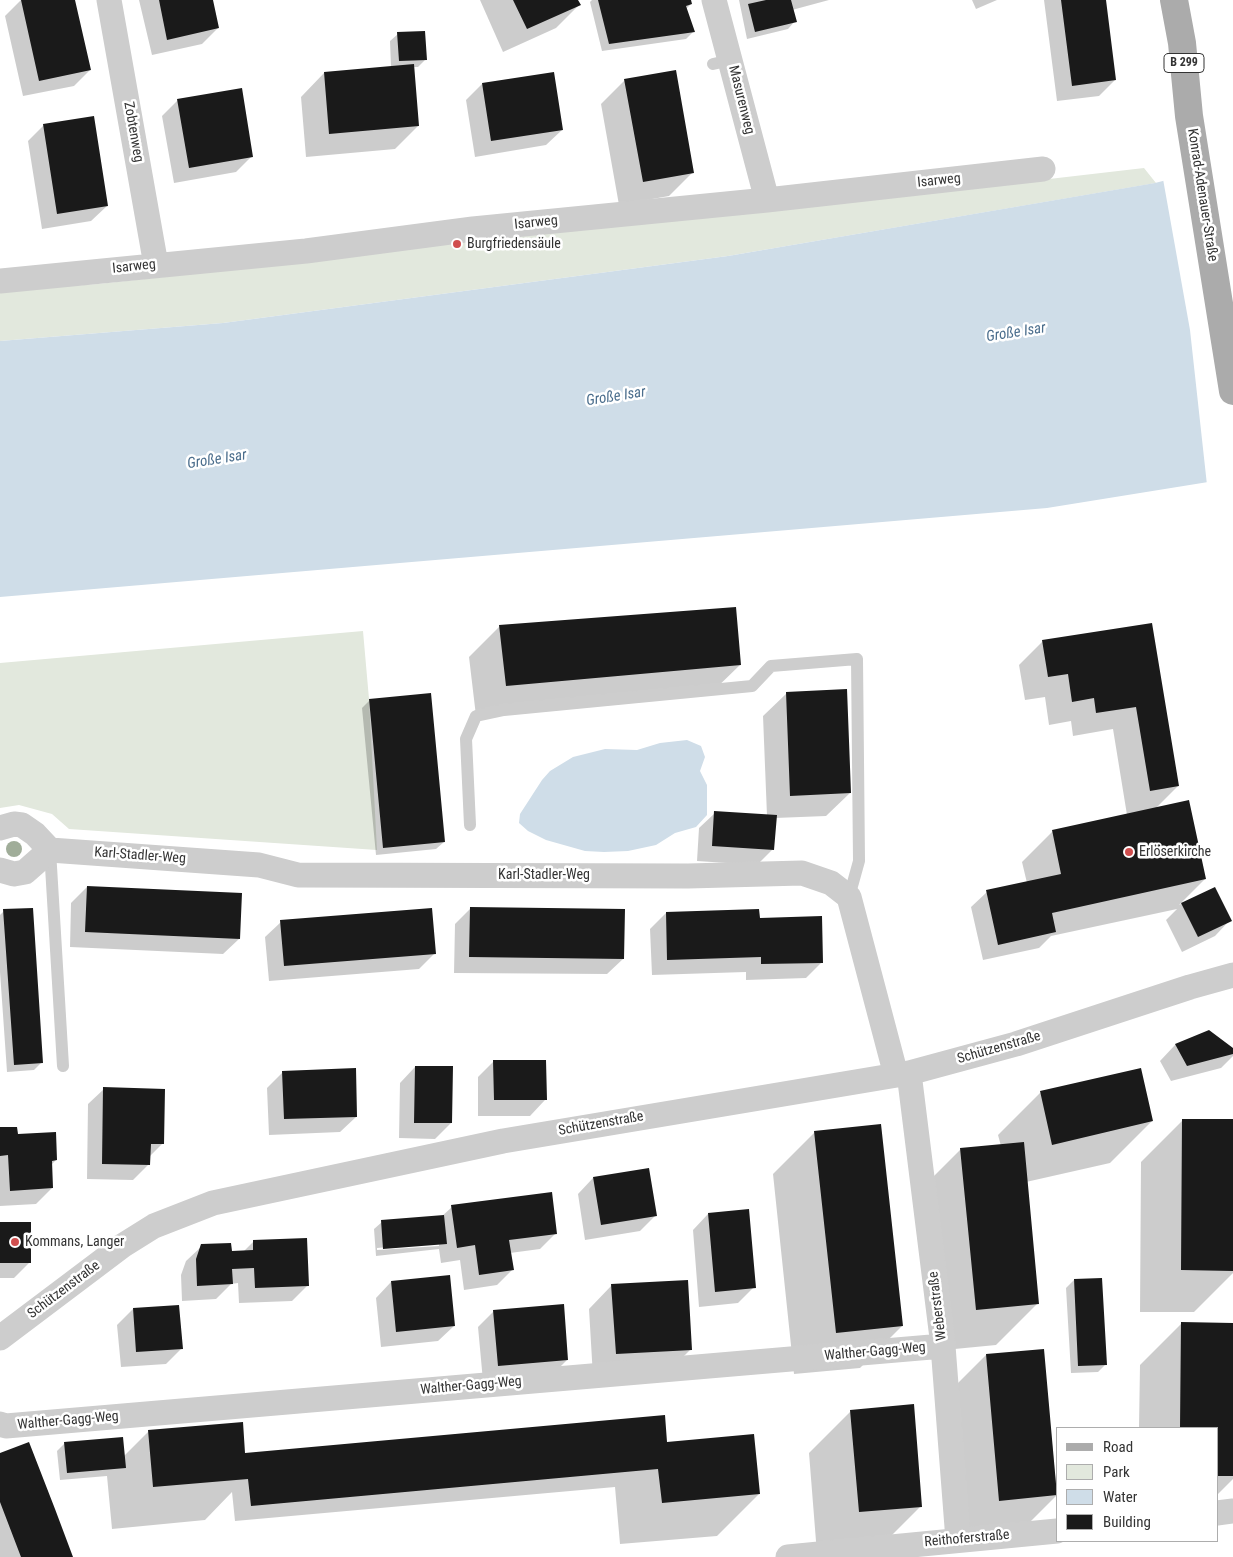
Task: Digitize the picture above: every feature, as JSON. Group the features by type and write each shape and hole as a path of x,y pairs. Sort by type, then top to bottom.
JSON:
{"main road":[{"name":"Konrad-Adenauer-Straße","path":"1174,0 1182,43 1191,127 1233,391"}],"street":[{"name":"Zobtenweg","path":"109,0 156,265"},
{"name":"Masurenweg","path":"714,0 722,62 767,200"},
{"name":"Isarweg","path":"0,281 306,250 473,229 767,200 1043,169"},
{"path":"0,828 14,824 22,825 35,834 50,850 25,872 14,874 0,870"},
{"name":"Karl-Stadler-Weg","path":"50,850 259,865 298,875 688,876 802,873 831,883 849,897"},
{"path":"849,897 902,1074"},
{"name":"Schützenstraße","path":"0,1338 122,1246 154,1226 213,1203 502,1141 902,1074 1016,1044 1190,986 1233,975"},
{"name":"Weberstraße","path":"902,1074 943,1346 958,1540"},
{"name":"Walther-Gagg-Weg","path":"0,1424 6,1426 943,1346"},
{"path":"1218,1513 1233,1511"},
{"name":"Reithoferstraße","path":"788,1557 840,1554 1056,1531"}],"lane":[{"path":"470,825 466,739 476,716 504,710 752,686 771,666 857,659 859,861 849,897"},
{"path":"50,850 63,1066"}],"green space":[{"path":"1144,168 1156,183 728,256 223,323 0,341 0,291 98,284 313,261 484,240 799,208"},
{"path":"363,631 369,699 377,850 69,829 52,814 19,805 0,808 0,663"}],"water":[{"name":"Große Isar","path":"1233,163 1233,478 1047,508 0,597 0,341 223,323 728,256 1155,183"},
{"path":"687,740 701,746 705,757 700,771 707,785 707,815 696,827 675,833 656,845 628,851 604,852 585,851 546,840 528,831 519,823 520,814 542,780 550,771 573,757 605,749 637,750 660,743"}],"pier":[{"path":"1233,160 1233,481 1207,485 1190,330 1163,179"}],"building":[{"path":"21,0 75,0 91,70 39,81"},
{"path":"159,0 213,0 219,28 167,40"},
{"path":"513,0 578,0 581,5 527,29"},
{"path":"598,0 691,0 692,4 686,6 695,32 609,44"},
{"path":"766,0 791,0 797,22 755,32 748,4"},
{"path":"1061,0 1106,0 1116,80 1072,86"},
{"path":"425,31 427,60 399,61 397,32"},
{"path":"414,64 419,126 329,134 324,72"},
{"path":"676,70 694,173 643,182 624,79"},
{"path":"554,72 563,130 491,141 482,83"},
{"path":"242,88 253,157 189,168 177,99"},
{"path":"94,116 108,206 57,214 43,124"},
{"path":"736,607 741,665 506,686 499,625"},
{"path":"1152,623 1179,786 1150,791 1136,707 1096,713 1094,698 1072,702 1068,674 1048,677 1042,640"},
{"path":"847,689 851,793 790,796 786,692"},
{"path":"431,693 445,842 383,848 369,699"},
{"name":"Erlöserkirche","path":"1189,800 1206,879 1052,913 1056,932 998,945 986,890 1061,874 1052,830"},
{"path":"714,811 777,815 774,850 712,846"},
{"path":"87,886 242,893 240,939 85,932"},
{"path":"1215,887 1232,921 1198,937 1181,903"},
{"path":"470,907 625,909 624,959 469,957"},
{"path":"33,908 43,1063 14,1065 3,909"},
{"path":"432,908 436,954 284,966 280,920"},
{"path":"759,909 760,918 822,916 823,963 761,964 761,957 667,960 666,912"},
{"path":"1209,1030 1233,1048 1233,1054 1187,1066 1175,1044"},
{"path":"493,1060 546,1060 547,1100 494,1100"},
{"path":"415,1066 453,1066 452,1123 414,1123"},
{"path":"356,1068 357,1117 284,1119 282,1071"},
{"path":"1141,1068 1153,1121 1052,1145 1040,1091"},
{"path":"103,1087 165,1089 164,1144 151,1144 150,1165 102,1164"},
{"path":"1182,1119 1233,1119 1233,1271 1181,1270"},
{"path":"881,1124 903,1326 836,1333 814,1131"},
{"path":"0,1127 17,1127 18,1134 56,1132 57,1160 52,1161 53,1188 10,1191 8,1155 0,1156"},
{"path":"1024,1142 1039,1304 976,1310 960,1148"},
{"path":"649,1168 657,1216 601,1225 593,1177"},
{"path":"552,1192 557,1234 509,1240 514,1270 479,1275 475,1245 457,1248 451,1205"},
{"path":"749,1209 756,1288 715,1292 708,1213"},
{"path":"444,1215 447,1244 383,1249 381,1220"},
{"name":"Kommans, Langer","path":"0,1222 31,1222 31,1263 0,1263"},
{"path":"307,1238 309,1286 255,1288 254,1268 232,1269 233,1284 197,1286 196,1259 201,1244 231,1243 232,1251 253,1250 253,1240"},
{"path":"450,1275 455,1326 396,1332 391,1281"},
{"path":"1102,1278 1107,1365 1078,1366 1074,1279"},
{"path":"688,1280 692,1350 616,1354 611,1284"},
{"path":"564,1304 568,1360 498,1366 493,1310"},
{"path":"179,1305 183,1349 136,1352 133,1308"},
{"path":"1181,1322 1233,1323 1233,1476 1218,1476 1218,1427 1180,1427"},
{"path":"1044,1349 1056,1495 999,1501 986,1354"},
{"path":"914,1404 922,1507 859,1512 850,1410"},
{"path":"665,1415 667,1442 754,1434 760,1494 662,1503 658,1469 251,1506 248,1479 153,1487 148,1430 243,1422 245,1453"},
{"path":"123,1437 126,1468 67,1473 64,1442"},
{"path":"29,1442 73,1557 21,1557 0,1502 0,1453"}],"place":[{"name":"Burgfriedensäule","path":"457,244"},
{"name":"Erlöserkirche","path":"1129,852"},
{"name":"Kommans, Langer","path":"15,1242"}]}
